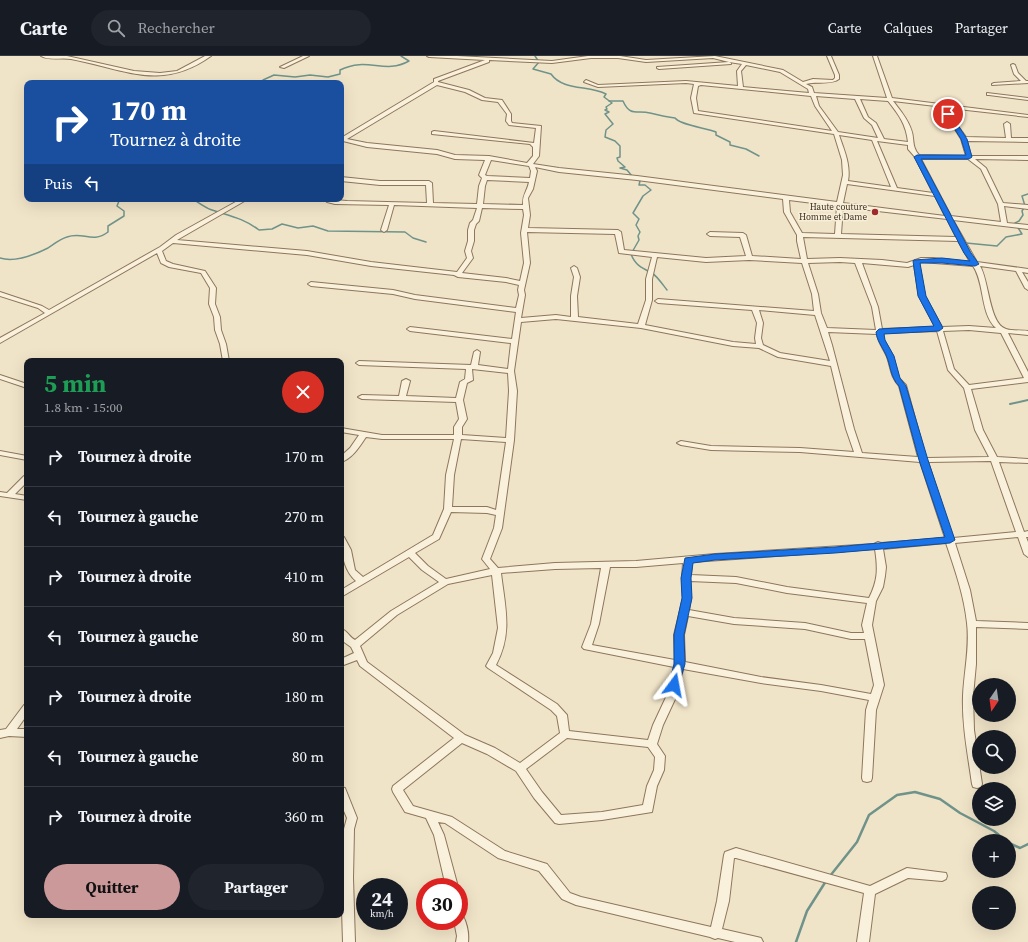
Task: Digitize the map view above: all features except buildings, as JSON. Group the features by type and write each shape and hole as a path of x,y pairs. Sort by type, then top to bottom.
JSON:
{"street":[{"path":"43,56 62,57 147,74 158,74 174,73 185,70 209,56"},
{"path":"282,67 307,56"},
{"path":"429,56 552,62 591,57 618,57 646,61 712,57 781,70 810,88 817,106 836,133 846,160 845,182 840,204 838,235"},
{"path":"803,83 813,80 835,80 837,75 829,56"},
{"path":"875,56 890,100 904,119 909,130 911,149 917,157 967,253 981,273 988,307 995,324 1003,331 1028,379 967,387"},
{"path":"344,138 436,83 436,80 442,76 489,59"},
{"path":"659,68 716,63 745,64"},
{"path":"741,88 739,71 745,64"},
{"path":"1013,65 1016,74 1027,82"},
{"path":"586,81 598,86 679,82 890,100 1028,116"},
{"path":"994,84 1027,82"},
{"path":"436,83 467,91 484,99 500,101 509,114 508,121 511,124 539,127 536,156 530,163 534,171 525,198 527,215 525,230 527,263 511,371 513,391 510,440 498,528 486,559 496,571 503,628 498,653 490,666 554,707 562,715 565,734"},
{"path":"699,84 696,85 693,93 696,112 911,144"},
{"path":"989,94 1028,99"},
{"path":"857,97 866,118 874,124 882,140"},
{"path":"946,107 948,114 964,139 969,157 983,168 1001,204 1004,224"},
{"path":"1007,124 1009,139"},
{"path":"434,133 530,143 536,146"},
{"path":"874,138 895,189"},
{"path":"344,139 367,145 437,152 455,157 489,158 532,166 1028,227"},
{"path":"964,139 1028,140"},
{"path":"917,157 1028,158"},
{"path":"458,275 470,258 468,252 471,241 471,230 473,223 476,221 480,206 482,186 485,178 482,175 489,158"},
{"path":"485,178 532,180"},
{"path":"344,179 380,183 429,183 429,201 431,205"},
{"path":"344,183 348,180"},
{"path":"845,182 936,195"},
{"path":"786,197 787,212 800,235 799,238 804,261 815,294 818,313 824,330 850,429 859,455"},
{"path":"0,341 48,312 160,249 171,240 240,202"},
{"path":"335,202 348,204 367,202 392,204 526,207"},
{"path":"384,230 392,204"},
{"path":"1001,204 1028,207"},
{"path":"525,230 618,232 621,252 706,260 749,258 804,261 858,261 908,265 916,261 942,260 1028,271"},
{"path":"710,234 743,234 749,258"},
{"path":"800,235 961,239"},
{"path":"171,240 306,252 371,264 514,281 523,284"},
{"path":"160,249 159,254 163,262 171,266 203,272 210,282 213,288 212,304 217,317 218,330 223,344 225,358"},
{"path":"641,326 649,300 649,279 655,255"},
{"path":"858,261 875,307 881,340 890,356 896,379 902,386 923,460 966,590 972,624 971,664 968,696 969,730 977,782"},
{"path":"916,261 922,296 939,328 951,370 967,387 979,430 994,459 1024,534 1028,554"},
{"path":"574,268 577,282 574,293 575,319"},
{"path":"1018,270 1028,288"},
{"path":"311,284 393,292 415,297 519,310"},
{"path":"0,294 40,307 48,312"},
{"path":"658,301 818,313"},
{"path":"755,309 760,323 758,338 760,346"},
{"path":"518,320 556,317 641,326 733,344 760,346 778,355 833,364"},
{"path":"824,330 879,332 939,328 969,328 1028,333"},
{"path":"410,329 515,341"},
{"path":"344,592 436,537 448,509 450,475 458,437 458,427 463,419 459,400 464,382 469,380 477,352"},
{"path":"359,363 431,367 472,367 511,371"},
{"path":"0,377 24,385"},
{"path":"402,398 406,381"},
{"path":"362,397 459,400"},
{"path":"344,431 382,437 458,437 510,440"},
{"path":"344,458 353,450 364,434"},
{"path":"681,443 711,448 800,450 923,460 994,459 1028,461"},
{"path":"0,452 24,457"},
{"path":"9,495 24,481"},
{"path":"0,494 24,498"},
{"path":"448,509 487,510 500,513"},
{"path":"355,645 394,613 445,582 496,571 555,566 636,564 715,557 835,550 878,545 1024,534"},
{"path":"344,544 347,549 348,565 354,575 362,581"},
{"path":"867,778 871,710 879,685 867,625 872,601 879,587 882,567 878,545"},
{"path":"410,553 425,568 445,582"},
{"path":"344,636 355,645 363,664 461,738 520,768 538,795 559,820 602,816 648,809 652,786 659,770 660,756 655,751 652,744 658,724 668,707 680,664 679,635 687,598 686,578 688,560"},
{"path":"606,565 595,624 587,647 761,680 821,688 875,698"},
{"path":"686,578 736,580 787,590 872,601"},
{"path":"685,612 734,621 805,626 851,636 870,636"},
{"path":"972,624 1028,626"},
{"path":"344,661 359,655"},
{"path":"5,733 24,711"},
{"path":"5,733 24,733"},
{"path":"520,768 565,734 652,744"},
{"path":"461,738 397,789 409,809 448,820 502,855 543,867 566,896 580,902 715,934 757,942"},
{"path":"344,798 352,818 349,829 344,875 349,942"},
{"path":"430,815 439,835 450,878"},
{"path":"715,934 723,901 729,854 736,853 828,877 865,888 870,891"},
{"path":"870,891 907,873 942,876"},
{"path":"863,942 870,891"},
{"path":"462,930 463,936 462,942"}],"waterway":[{"path":"263,80 274,75 295,77 310,75 328,77 340,74 340,70 350,66 392,66 400,65 409,61 401,56"},
{"path":"535,56 539,62 533,69 551,74 562,83 599,91 606,94 604,97 609,101"},
{"path":"609,101 623,101 631,111 645,112 675,118 682,123 716,132 716,135 730,142 730,145 746,149 759,156"},
{"path":"609,101 612,103 606,107 607,109 605,110 609,112 605,114 613,124 606,130 605,137 615,141 620,146 620,157 617,158 618,161 625,167 620,168 627,170 632,176"},
{"path":"638,180 640,181 639,185 645,185 651,190 643,196 633,213 639,219 636,225 640,232 638,236 639,240 631,254 637,264 654,274 667,290"},
{"path":"966,243 997,246 1006,237 1022,234 1015,223 1019,221 1023,215 1022,211 1025,206 1022,196 1028,194"},
{"path":"0,258 12,260 24,258 48,248 67,237 78,235 97,237 102,235 108,232 108,226 124,216 124,211 117,206 119,202"},
{"path":"198,202 210,209 242,220 259,230 272,229 282,224 298,228 313,226 328,231 405,232 413,238 426,242"},
{"path":"1010,404 1028,400"},
{"path":"830,876 857,842 869,815 897,795 915,792 940,799 960,813 998,834"},
{"path":"1016,846 1020,848 1028,844"},
{"path":"796,942 807,911 826,881"}],"place":[{"name":"Haute couture Homme et Dame","path":"875,212"}],"route":[{"path":"674,685 680,664 679,635 687,598 686,578 688,560 835,550 878,545 950,540 923,460 902,386 896,379 890,356 881,340 879,332 885,330 939,328 922,296 916,261 942,260 975,264 967,253 917,157 969,157 964,139 948,114"}]}
